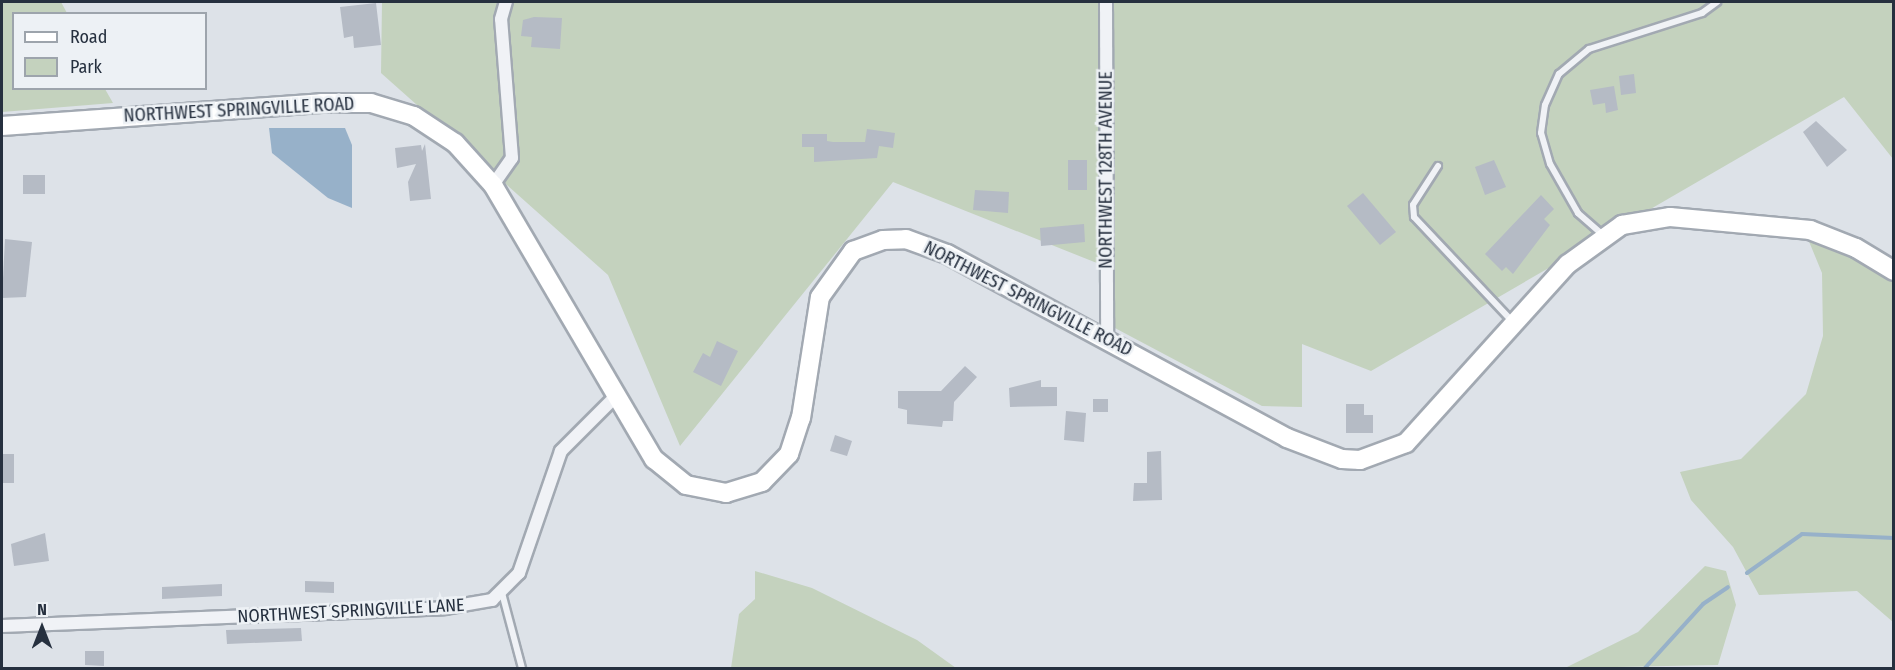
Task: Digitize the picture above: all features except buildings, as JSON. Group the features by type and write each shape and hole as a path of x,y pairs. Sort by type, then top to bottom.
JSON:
{"street":[{"name":"NORTHWEST 128TH AVENUE","path":"1106,2 1107,339"},
{"path":"493,185 512,158 505,5"},
{"name":"NORTHWEST SPRINGVILLE ROAD","path":"2,126 371,104 433,127 493,185 615,397 654,459 686,485 726,493 762,482 777,471 796,436 820,297 853,251 883,240 906,239 947,254 1296,442 1360,460 1406,443 1514,324 1603,235 1644,219 1670,217 1773,224 1810,230 1856,248 1893,271"},
{"path":"502,593 521,567 545,483 561,451 615,397"},
{"name":"NORTHWEST SPRINGVILLE LANE","path":"2,626 445,608 502,593"}],"lane":[{"path":"1603,235 1578,213 1550,164 1540,133 1545,105 1559,74 1589,49 1702,13 1718,2"},
{"path":"1438,166 1413,205 1414,217 1514,324"},
{"path":"502,593 522,669"}],"green space":[{"path":"2,2 61,2 66,12 12,12 12,90 106,90 113,103 2,112"},
{"path":"382,2 1893,2 1893,159 1844,97 1371,371 1302,344 1302,407 1262,406 1113,327 1112,269 893,182 680,446 608,275 381,73"},
{"path":"1808,239 1850,253 1893,281 1893,622 1857,591 1759,595 1733,547 1691,500 1680,472 1741,459 1806,394 1823,336 1822,273"},
{"path":"1705,566 1726,571 1736,605 1718,665 1565,668 1638,632"},
{"path":"755,571 812,588 917,640 956,668 731,668 739,614 755,599"}],"water":[{"path":"269,128 345,128 352,145 352,208 328,198 272,153"}],"waterway":[{"path":"1747,573 1802,534 1894,538"},
{"path":"1645,668 1703,604 1728,587"}]}
